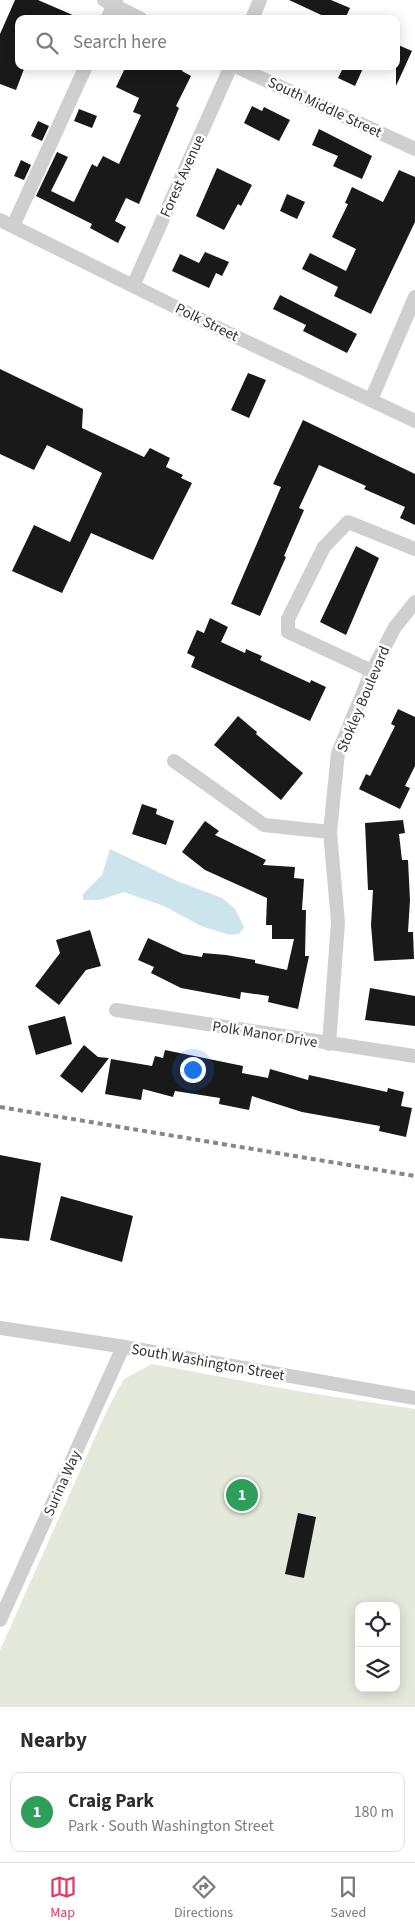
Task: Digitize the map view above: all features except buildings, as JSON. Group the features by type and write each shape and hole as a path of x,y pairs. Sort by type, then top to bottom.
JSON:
{"street":[{"path":"254,15 260,0"},
{"path":"108,15 111,2 134,15"},
{"path":"13,226 84,70"},
{"name":"Forest Avenue","path":"133,286 229,70"},
{"name":"South Middle Street","path":"245,70 415,149"},
{"name":"Polk Street","path":"0,220 415,421"},
{"path":"371,400 415,297"},
{"path":"372,671 288,632 288,619 324,547 348,522 415,550"},
{"name":"Stokley Boulevard","path":"329,1044 338,922 330,832 338,753 372,671 395,627 415,602"},
{"path":"174,761 264,825 330,832"},
{"name":"Polk Manor Drive","path":"116,1010 415,1056"},
{"name":"South Washington Street","path":"0,1328 123,1347 415,1398"},
{"name":"Surina Way","path":"0,1620 123,1347"}],"shaded area":[{"path":"152,1364 303,1392 415,1409 415,1707 0,1707 0,1650 108,1408 124,1379"}],"water":[{"path":"110,849 177,881 222,898 235,909 244,927 239,934 230,935 201,926 164,906 124,892 100,900 83,900 83,894 102,875"}],"railway":[{"path":"0,1107 415,1176"}],"place":[{"name":"Craig Park","path":"242,1495"}]}
